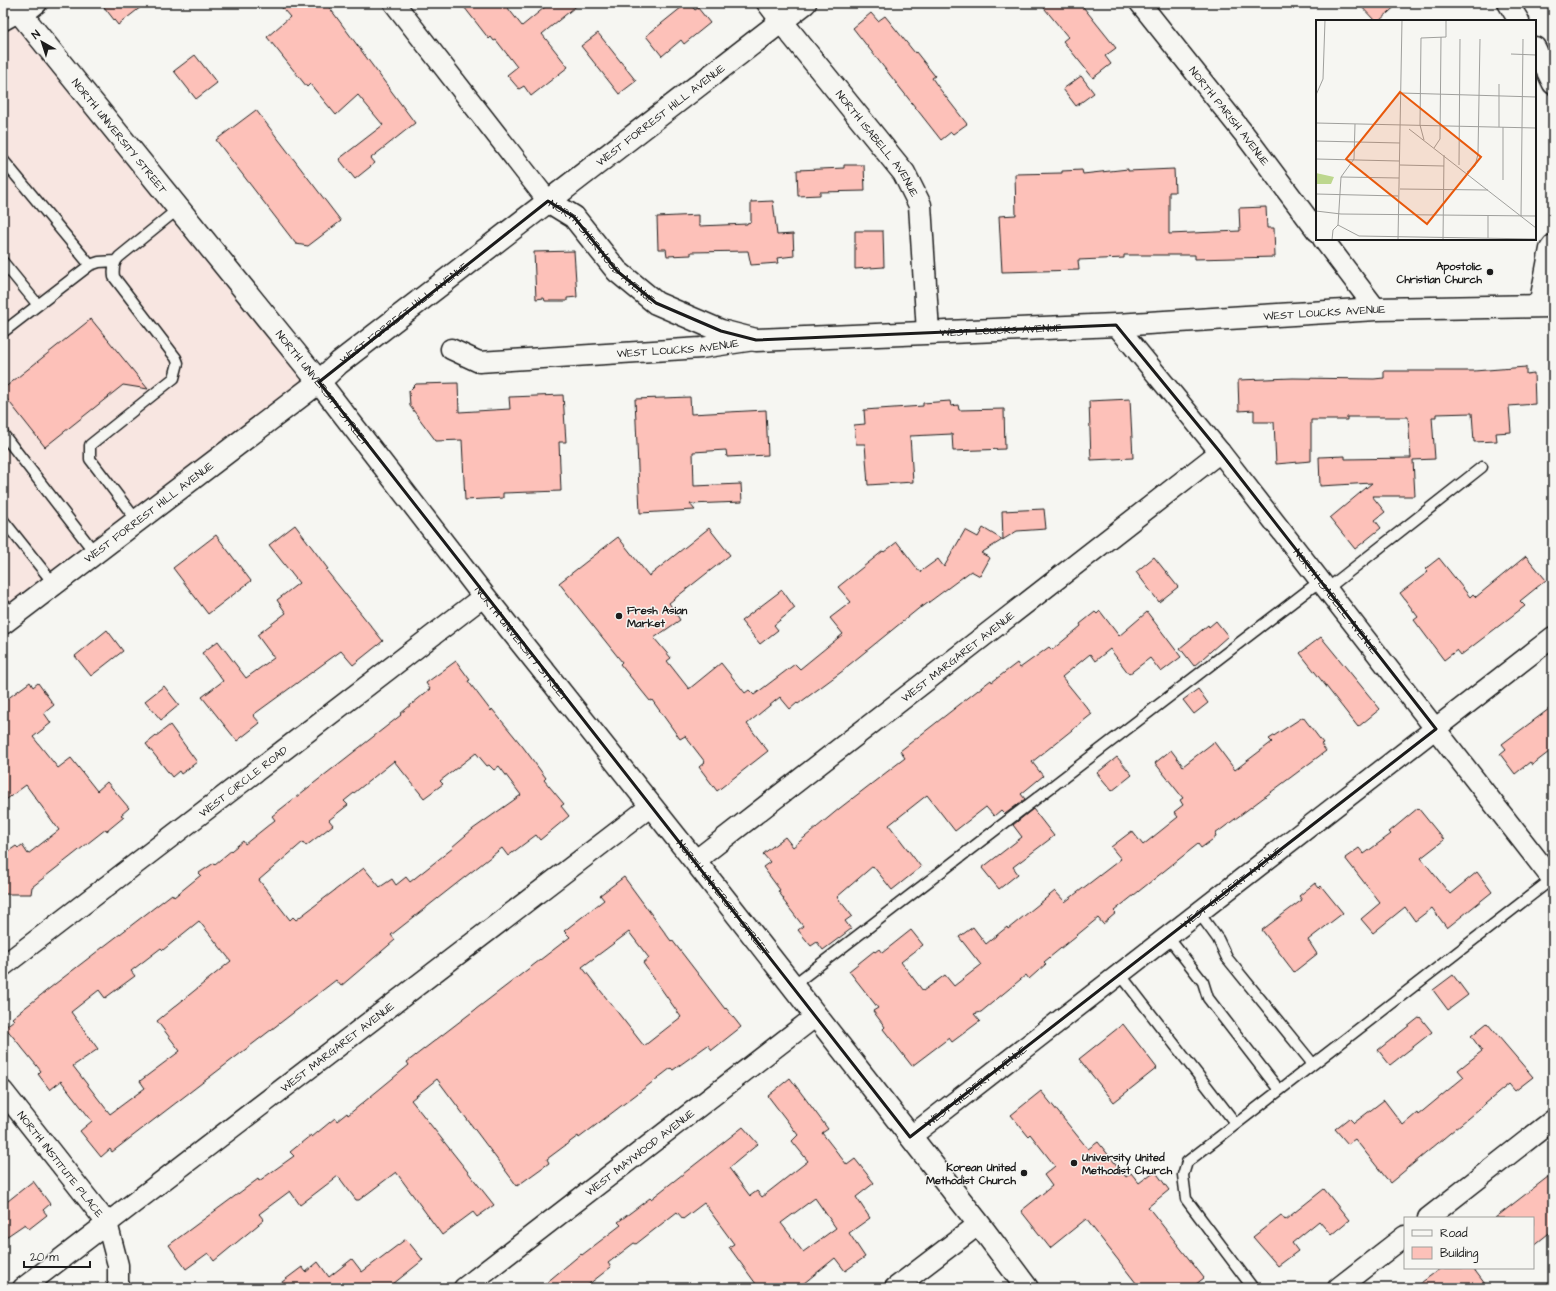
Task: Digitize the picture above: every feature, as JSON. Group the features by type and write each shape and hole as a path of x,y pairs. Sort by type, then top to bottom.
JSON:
{"main road":[{"name":"WEST FORREST HILL AVENUE","path":"6,614 54,584 319,382 345,358 806,3"},
{"name":"NORTH UNIVERSITY STREET","path":"18,12 319,382 484,596 695,861 910,1138 979,1224 1027,1288"},
{"name":"NORTH ISABELL AVENUE","path":"781,21 904,173 920,205 928,332"},
{"name":"NORTH SHERWOOD AVENUE","path":"548,201 574,217 617,271 656,302 721,330 756,340"},
{"name":"WEST LOUCKS AVENUE","path":"756,340 1116,325 1376,309 1546,306"}],"street":[{"name":"NORTH SHERWOOD AVENUE","path":"394,3 548,201"},
{"name":"NORTH ISABELL AVENUE","path":"767,3 781,21"},
{"name":"NORTH PARISH AVENUE","path":"1140,3 1245,135 1316,230"},
{"path":"1508,3 1518,20"},
{"path":"1536,49 1553,84"},
{"path":"1324,240 1376,309"},
{"path":"1546,306 1550,249 1553,245"},
{"name":"NORTH ISABELL AVENUE","path":"1116,325 1220,452 1552,880"},
{"name":"WEST LOUCKS AVENUE","path":"451,349 479,362 701,348 756,340"},
{"name":"WEST MARGARET AVENUE","path":"695,861 1220,452"},
{"name":"WEST CIRCLE ROAD","path":"3,966 484,596"},
{"name":"WEST GILBERT AVENUE","path":"910,1138 1553,637"},
{"name":"WEST MARGARET AVENUE","path":"23,1288 651,806"},
{"name":"WEST MAYWOOD AVENUE","path":"464,1288 816,1016"},
{"name":"NORTH INSTITUTE PLACE","path":"3,1091 107,1223 118,1265 118,1288"},
{"path":"1429,1217 1553,1120"},
{"path":"895,1288 979,1224"},
{"path":"1338,1288 1404,1237"}],"lane":[{"path":"3,160 90,265"},
{"path":"3,332 90,265 115,260 178,209"},
{"path":"115,260 113,269 114,277 176,358 178,363 174,378 90,445 90,460 137,521"},
{"path":"3,262 38,305"},
{"path":"3,434 95,553"},
{"path":"792,986 1323,585 1482,467"},
{"path":"3,520 54,584"},
{"path":"1253,1288 1186,1199 1183,1175 1187,1162 1552,880"},
{"path":"1199,913 1218,939 1227,958 1313,1064"},
{"path":"1168,937 1203,982 1208,998 1279,1090"},
{"path":"1120,974 1236,1124"}],"highlighted area":[{"path":"548,201 574,217 617,271 656,303 721,331 756,340 1116,325 1220,452 1436,729 910,1137 319,382"}],"shaded area":[{"path":"3,8 305,384 3,619"}],"building":[{"path":"101,3 146,3 118,25"},
{"path":"278,3 326,3 415,123 371,158 375,163 355,179 339,159 383,125 358,95 336,115 310,84 307,87 267,37 290,17"},
{"path":"461,3 504,3 522,26 550,3 580,3 542,34 568,67 531,96 524,86 519,89 507,75 517,67 496,40 494,41 491,37 489,39"},
{"path":"687,3 689,3 695,10 698,8 710,23 684,44 681,40 662,56 646,36"},
{"path":"1040,3 1080,3 1116,48 1105,56 1111,64 1093,78 1063,41 1068,37"},
{"path":"1358,3 1399,3 1380,20 1374,20"},
{"path":"871,13 878,21 885,16 935,76 932,78 967,124 953,134 951,132 941,140 853,28"},
{"path":"598,33 636,81 619,94 581,46"},
{"path":"195,55 217,83 196,99 174,71"},
{"path":"1081,76 1094,93 1076,106 1063,89"},
{"path":"256,110 341,221 308,246 296,244 216,140"},
{"path":"844,165 864,165 865,191 820,192 820,195 798,196 797,170 844,168"},
{"path":"1128,169 1128,171 1174,169 1175,192 1169,192 1169,234 1240,231 1239,208 1266,207 1267,228 1274,228 1275,257 1195,259 1195,255 1124,255 1124,258 1078,260 1079,270 1002,272 999,216 1016,215 1015,174 1062,173 1062,171 1082,170 1083,174"},
{"path":"773,201 777,235 793,234 794,256 777,258 778,263 751,265 748,251 691,252 691,255 667,256 666,249 658,249 657,217 699,215 699,226 747,224 751,222 751,202"},
{"path":"855,231 883,231 884,267 855,269"},
{"path":"574,251 577,297 567,298 567,301 545,301 544,298 536,299 534,252"},
{"path":"91,319 148,389 123,385 45,447 3,394 3,389"},
{"path":"1526,367 1526,374 1534,373 1535,404 1509,406 1511,432 1496,433 1497,441 1474,442 1472,413 1436,414 1436,417 1432,417 1435,459 1413,460 1415,496 1372,496 1385,512 1375,520 1381,528 1355,549 1330,518 1372,483 1320,486 1319,457 1345,456 1345,459 1411,458 1408,417 1347,417 1347,420 1311,420 1311,461 1276,464 1274,422 1254,422 1254,410 1239,411 1238,380 1293,378 1374,379 1384,378 1384,371 1474,371"},
{"path":"458,383 459,412 510,409 509,397 563,395 566,442 559,442 561,491 503,493 503,498 465,500 462,440 436,441 410,406 409,391 416,384"},
{"path":"690,397 691,414 766,410 768,455 727,457 726,450 693,452 694,486 741,484 742,502 690,504 695,510 640,513 635,399"},
{"path":"1130,399 1133,458 1091,460 1089,401"},
{"path":"950,401 951,406 958,405 959,410 1004,409 1005,449 953,451 952,434 910,436 913,482 868,485 865,444 856,444 854,425 865,424 864,410 923,406 923,403"},
{"path":"1044,509 1046,529 1017,531 1003,540 1002,511"},
{"path":"295,525 328,569 326,570 383,641 353,665 341,651 253,715 260,723 237,741 202,697 223,681 202,653 218,641 246,678 274,658 257,635 286,613 277,600 299,583 269,545"},
{"path":"709,528 730,555 669,603 680,620 654,638 671,658 667,661 689,689 721,663 745,693 749,690 754,695 795,664 800,669 843,634 830,618 851,602 838,587 883,551 884,552 897,542 920,572 938,559 944,567 965,530 978,537 983,528 1003,540 981,553 990,558 980,576 971,571 921,608 923,605 844,670 798,704 797,703 790,709 780,697 747,724 768,751 717,791 699,767 705,762 685,736 680,739 652,700 650,701 620,664 622,662 559,583 618,537 649,576"},
{"path":"216,535 251,581 208,614 173,568"},
{"path":"1526,556 1546,580 1520,601 1525,606 1461,655 1457,650 1444,660 1414,620 1418,617 1400,593 1428,572 1425,569 1439,558 1470,597 1473,594 1476,597"},
{"path":"1154,557 1178,587 1159,602 1136,572"},
{"path":"782,590 795,608 774,625 778,630 760,644 741,621"},
{"path":"1100,611 1119,636 1147,612 1181,657 1161,672 1150,658 1129,674 1110,649 1095,661 1090,654 1062,677 1092,714 1032,762 1043,776 1021,794 1025,799 1005,814 1001,810 994,816 986,807 955,831 927,795 889,825 921,867 892,890 873,866 837,897 852,916 845,921 851,929 823,950 817,942 811,946 798,930 803,926 783,900 784,899 778,891 780,890 763,867 770,862 763,854 785,837 793,847 840,808 905,758 900,751 991,680 992,682 1017,663 1020,668 1049,647 1052,650 1081,626 1080,624 1095,612 1097,614"},
{"path":"1216,621 1228,636 1194,666 1180,648 1208,625 1209,627"},
{"path":"107,630 123,651 91,676 75,656"},
{"path":"1321,637 1380,709 1358,727 1300,653"},
{"path":"456,661 470,680 468,681 491,711 492,709 546,778 544,780 564,804 561,806 569,816 540,840 536,835 508,856 502,848 391,935 395,940 341,986 336,980 112,1152 110,1149 101,1157 80,1131 92,1121 61,1081 50,1090 38,1074 41,1071 5,1027 14,1020 12,1018 172,894 174,897 201,875 199,873 214,863 215,864 243,841 245,844 275,820 272,816 401,715 400,714 430,689 426,683","holes":["476,753 487,766 489,765 494,770 499,766 521,795 473,829 452,847 453,848 410,882 406,877 396,885 392,879 380,887 364,868 296,920 293,917 290,920 259,880 303,842 306,846 333,825 329,820 348,805 344,801 394,761 424,798 443,784 440,781","199,921 231,961 157,1021 180,1051 140,1081 145,1088 110,1114 73,1066 98,1049 71,1012 99,990 105,998 135,976 131,971 161,948 163,950"]},
{"path":"30,682 33,687 38,683 54,705 44,713 51,723 33,737 58,768 71,758 97,791 107,782 129,808 121,815 124,817 107,831 106,829 32,887 31,894 3,894 3,855 16,846 18,848 22,845 28,854 59,830 26,785 3,802 3,702"},
{"path":"164,686 179,705 161,720 145,701"},
{"path":"1198,689 1208,703 1194,714 1183,700"},
{"path":"1553,706 1553,749 1532,765 1530,762 1515,774 1500,754 1506,749 1502,744"},
{"path":"1303,717 1323,743 1321,744 1326,751 1215,834 1216,837 1201,848 1198,844 1114,911 1116,913 1103,924 1098,918 1044,962 1046,964 1029,979 1026,975 981,1012 974,1014 980,1021 952,1042 949,1038 912,1066 883,1029 885,1027 873,1011 878,1008 849,971 874,951 875,952 879,949 882,953 911,930 923,945 901,962 923,991 945,975 954,986 981,965 959,937 973,927 986,944 1007,927 1008,929 1055,891 1065,902 1121,859 1111,847 1132,831 1143,845 1178,817 1174,812 1183,805 1180,800 1183,798 1155,763 1171,750 1183,766 1214,742 1235,770 1272,742 1269,739"},
{"path":"170,725 197,762 181,774 179,771 172,777 146,744"},
{"path":"1117,757 1132,775 1112,791 1097,773"},
{"path":"1418,808 1444,840 1421,858 1450,894 1477,872 1492,892 1447,928 1432,908 1415,921 1405,907 1373,933 1361,919 1380,903 1345,858 1359,848 1364,854 1391,834 1389,832"},
{"path":"1033,809 1054,836 1013,867 1018,874 999,889 982,868 1022,837 1013,825"},
{"path":"624,877 671,941 672,940 725,1009 726,1008 741,1027 712,1050 708,1045 673,1070 671,1068 579,1138 578,1136 547,1159 549,1163 517,1186 437,1079 411,1100 494,1205 477,1217 473,1212 442,1235 396,1172 359,1200 356,1200 338,1176 300,1205 290,1191 259,1214 264,1220 214,1261 208,1253 186,1269 169,1245 258,1179 259,1181 294,1156 290,1152 311,1135 312,1137 335,1118 337,1121 347,1113 348,1115 409,1065 407,1062 570,937 564,931 604,900 600,895","holes":["629,932 649,958 643,963 681,1017 644,1046 582,967"]},
{"path":"1315,883 1319,888 1321,886 1343,913 1308,940 1317,954 1294,972 1262,930 1302,900 1299,896"},
{"path":"1453,975 1468,995 1448,1010 1433,990"},
{"path":"1420,1017 1432,1032 1390,1065 1378,1050"},
{"path":"1487,1023 1533,1077 1515,1091 1509,1084 1390,1183 1355,1139 1348,1144 1335,1129 1349,1118 1354,1123 1384,1100 1403,1125 1417,1113 1418,1115 1464,1077 1458,1070 1482,1051 1471,1036"},
{"path":"1123,1024 1157,1068 1114,1102 1079,1059"},
{"path":"790,1078 828,1129 822,1133 847,1165 855,1159 874,1183 856,1197 870,1218 849,1233 865,1257 845,1271 835,1258 798,1288 759,1288 729,1247 734,1244 704,1203 683,1219 677,1212 636,1244 634,1243 608,1263 611,1267 584,1288 540,1288 581,1254 582,1255 621,1225 618,1222 650,1198 651,1199 743,1127 758,1144 729,1168 750,1196 757,1191 762,1197 808,1161 792,1141 798,1135 768,1096","holes":["815,1198 836,1228 803,1252 781,1223"]},
{"path":"1041,1091 1088,1149 1098,1142 1126,1177 1131,1173 1139,1183 1155,1171 1169,1190 1148,1207 1204,1278 1191,1288 1140,1288 1086,1219 1050,1248 1021,1211 1052,1186 1044,1175 1055,1166 1030,1134 1028,1136 1011,1115"},
{"path":"1553,1173 1553,1230 1534,1245 1534,1217 1496,1217"},
{"path":"33,1181 50,1204 43,1210 47,1215 29,1229 25,1224 3,1239 3,1205"},
{"path":"1324,1189 1349,1220 1331,1235 1319,1221 1292,1243 1298,1251 1278,1266 1253,1237 1281,1215 1285,1220"},
{"path":"406,1239 423,1260 388,1288 274,1288 302,1267 306,1272 318,1262 329,1277 352,1259 362,1272"},
{"path":"1440,1269 1474,1269 1488,1288 1414,1288"}],"place":[{"name":"Apostolic Christian Church","path":"1490,272"},
{"name":"Fresh Asian Market","path":"619,616"},
{"name":"University United Methodist Church","path":"1074,1163"},
{"name":"Korean United Methodist Church","path":"1024,1173"}]}
